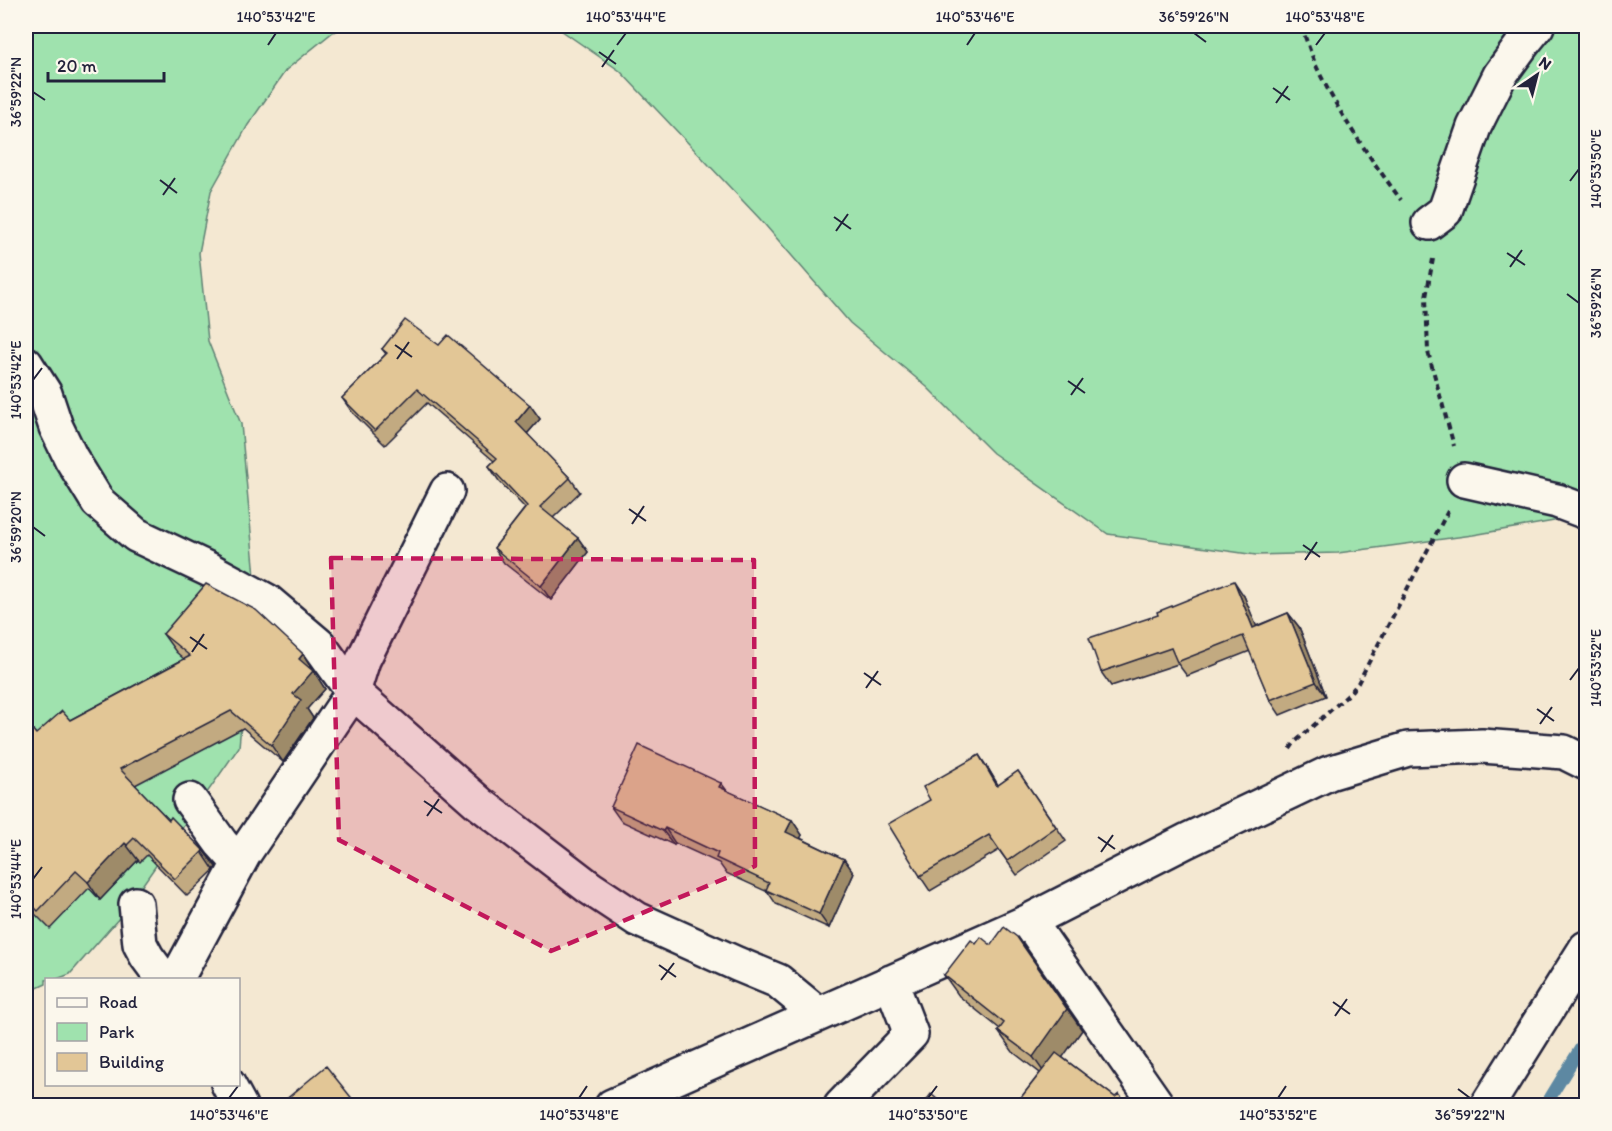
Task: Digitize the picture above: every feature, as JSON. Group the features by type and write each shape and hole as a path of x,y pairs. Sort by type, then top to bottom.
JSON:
{"street":[{"path":"1429,223 1445,211 1474,127 1500,75 1537,26"},
{"path":"26,364 45,394 56,427 71,458 98,502 136,535 210,570 267,601 319,645 352,692 479,803 590,888 637,919 778,981 818,1014"},
{"path":"1464,480 1557,501 1587,512"},
{"path":"177,978 239,863 352,692 363,660 447,491"},
{"path":"612,1106 1029,921 1329,773 1408,749 1482,747 1564,752 1587,763"},
{"path":"190,800 221,843 239,863"},
{"path":"136,904 140,944 163,978"},
{"path":"1029,921 1158,1106"},
{"path":"1487,1106 1587,948"},
{"path":"841,1106 911,1034 891,982"},
{"path":"229,1086 240,1106"}],"path":[{"path":"1273,800 1277,766 1295,742 1358,682 1464,480 1428,352 1426,297 1435,249 1429,223 1402,202 1339,110 1318,71 1301,26"}],"highlighted area":[{"path":"331,558 754,560 755,866 551,951 339,840"}],"green space":[{"path":"26,26 350,26 333,32 286,70 248,125 211,191 199,253 208,341 241,424 254,565 258,619 245,680 239,747 120,917 70,974 60,978 45,978 45,984 26,993"},
{"path":"555,26 1586,26 1586,496 1554,521 1473,535 1338,553 1256,555 1108,534 993,453 927,387 850,323 760,219 620,71"}],"building":[{"path":"405,320 439,345 448,335 530,405 516,422 570,478 540,507 578,538 541,586 494,548 527,506 489,466 497,458 417,389 375,431 342,398 387,353 382,349"},
{"path":"1234,581 1253,628 1288,613 1316,682 1270,700 1243,636 1177,662 1171,648 1101,672 1089,638 1158,615 1157,612"},
{"path":"206,584 256,610 303,654 299,659 313,671 293,694 301,700 271,745 231,711 120,769 169,820 171,817 203,850 175,879 134,838 127,845 125,843 88,882 76,871 38,911 26,899 26,722 36,734 62,711 70,720 190,656 163,634"},
{"path":"639,745 721,783 719,787 792,820 786,832 844,859 819,914 766,890 769,883 716,858 718,853 665,828 663,831 611,807"},
{"path":"979,755 997,786 1018,771 1056,827 1007,861 989,835 920,876 888,824 930,800 923,787"},
{"path":"1004,927 1017,937 1067,1009 1033,1057 998,1031 1004,1023 944,975 971,940 976,944 981,937 991,945"},
{"path":"1056,1053 1115,1097 1119,1094 1128,1106 1027,1106 1019,1100"},
{"path":"326,1066 358,1106 278,1106"},
{"path":"931,1094 945,1106 922,1106"}],"waterway":[{"path":"1545,1106 1586,1039"}]}
